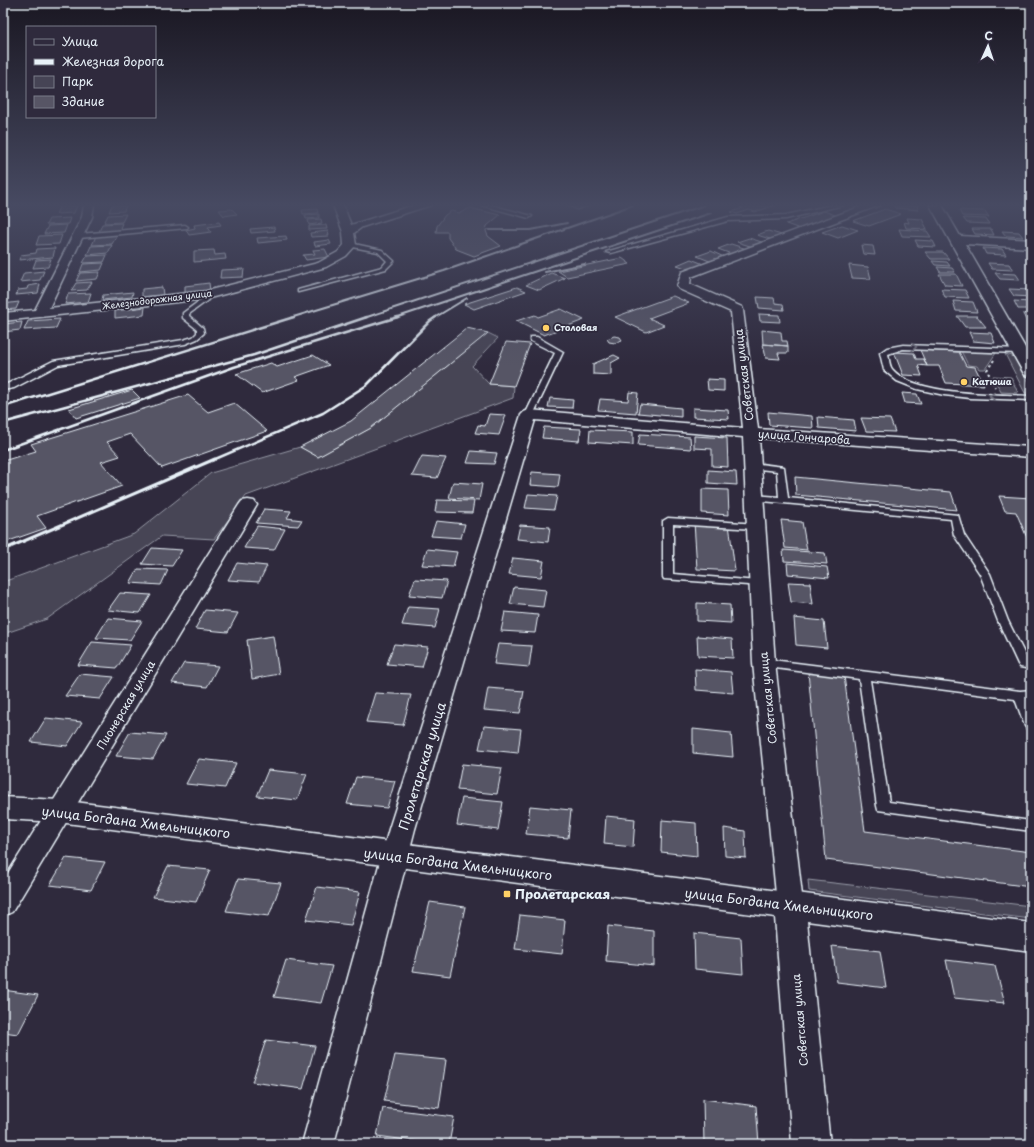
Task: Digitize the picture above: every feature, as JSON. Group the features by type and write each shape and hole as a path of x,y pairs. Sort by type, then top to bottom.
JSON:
{"street":[{"path":"40,313 67,259"},
{"name":"Железнодорожная улица","path":"3,317 206,295 322,265 334,259"},
{"name":"Советская улица","path":"730,259 686,275 683,286 737,310 751,433 758,584 764,663 790,904 811,1144"},
{"path":"967,259 1031,372"},
{"name":"улица Гончарова","path":"529,415 751,433 1031,452"},
{"name":"Пролетарская улица","path":"318,1144 395,856 529,415"},
{"name":"Пионерская улица","path":"3,904 248,505"},
{"name":"улица Богдана Хмельницкого","path":"3,808 59,811 395,856 790,904 1031,936"}],"lane":[{"path":"300,291 384,268 391,261 388,259"},
{"path":"3,388 11,386 56,363 185,342 195,338 200,333 200,328 185,317 186,313 205,300 206,295"},
{"path":"529,415 559,352 534,339"},
{"path":"1019,351 903,347 884,353 883,360 886,368 893,376 904,383 926,390 949,394 1031,398"},
{"path":"752,466 781,469 784,500"},
{"path":"754,498 955,517 959,535 985,574 1003,621 1024,664 1031,665"},
{"path":"755,526 668,521 668,577 758,584"},
{"path":"764,663 1026,694 1031,726"},
{"path":"864,676 883,806 1031,826"}],"path":[{"path":"996,350 998,354 987,370 1000,396"}],"green space":[{"path":"488,333 498,338 472,366 489,384 514,386 513,398 246,496 214,539 162,536 47,619 3,634 3,582 134,534 211,473 300,447 318,457 371,428"},
{"path":"961,351 996,353 985,369 979,369 977,366 968,365"},
{"path":"1005,354 1016,357 1031,386 1031,393 1025,393"},
{"path":"993,376 1011,377 1018,393 1001,392"},
{"path":"808,880 1031,906 1031,919 809,891"}],"building":[{"path":"20,259 36,259 19,260"},
{"path":"51,259 48,267 33,268 36,260"},
{"path":"86,259 105,259 104,262 83,263"},
{"path":"194,259 226,259 194,262"},
{"path":"619,259 623,259 630,264 567,277 558,271"},
{"path":"691,259 706,265 692,270 677,265"},
{"path":"703,259 724,259 712,262"},
{"path":"932,261 947,262 950,266 935,265"},
{"path":"104,263 101,270 80,272 83,264"},
{"path":"988,263 1009,264 1013,270 992,269"},
{"path":"849,265 868,267 871,279 852,278"},
{"path":"937,267 952,268 955,272 940,272"},
{"path":"244,269 243,277 220,278 221,270"},
{"path":"44,271 40,280 20,282 24,273"},
{"path":"100,272 97,279 76,281 80,273"},
{"path":"551,273 565,278 539,290 526,285"},
{"path":"995,273 1016,274 1020,280 1000,279"},
{"path":"939,274 956,274 962,286 945,285"},
{"path":"92,282 87,290 71,291 76,283"},
{"path":"209,283 210,291 185,293 185,286"},
{"path":"40,284 38,293 16,295 18,290 27,289 28,286"},
{"path":"162,287 163,295 142,297 142,289"},
{"path":"517,287 526,291 474,309 464,304"},
{"path":"941,289 965,290 969,298 945,297"},
{"path":"1009,289 1031,290 1031,297 1014,296"},
{"path":"133,292 132,297 102,300 103,295"},
{"path":"91,293 88,302 65,304 68,294"},
{"path":"673,296 689,303 649,318 664,325 646,332 615,317"},
{"path":"757,297 774,298 775,303 783,304 784,310 759,308"},
{"path":"953,301 973,302 977,312 956,311"},
{"path":"1014,301 1031,302 1031,309 1018,309"},
{"path":"19,302 16,309 3,310 3,304"},
{"path":"145,307 144,315 115,318 115,311"},
{"name":"Столовая","path":"561,309 584,320 544,335 516,321 535,315 538,317"},
{"path":"759,314 779,315 780,322 760,321"},
{"path":"1023,314 1031,314 1031,322 1027,322"},
{"path":"957,316 977,316 986,327 965,327"},
{"path":"60,319 56,328 24,330 28,321"},
{"path":"22,322 20,330 3,332 3,324"},
{"path":"467,328 488,333 371,428 318,457 300,447 351,421"},
{"path":"762,330 781,332 782,341 787,341 788,346 763,344"},
{"path":"969,332 991,333 995,343 973,341"},
{"path":"614,336 620,337 622,340 615,343 609,342 607,339"},
{"path":"506,342 530,344 514,386 489,384"},
{"path":"763,344 788,346 788,353 778,353 780,359 766,358"},
{"path":"920,350 959,352 966,366 975,367 984,385 946,383 939,366 927,366"},
{"path":"894,352 914,353 916,359 924,359 927,366 918,365 922,376 903,375"},
{"path":"313,355 329,365 295,377 299,380 262,393 236,374 271,363 277,367"},
{"path":"614,355 620,358 611,363 611,375 593,374 593,364"},
{"path":"707,379 724,380 724,391 708,390"},
{"path":"132,390 140,398 76,418 69,409"},
{"path":"629,392 638,393 636,413 598,410 600,399 628,401"},
{"path":"902,393 917,394 921,404 905,403"},
{"path":"188,395 208,412 234,403 267,431 162,468 130,434 107,442 120,456 101,462 122,486 37,516 46,528 3,543 3,461 36,451 31,444"},
{"path":"550,398 573,400 572,408 548,407"},
{"path":"640,404 681,408 681,417 638,413"},
{"path":"693,408 728,410 729,419 693,417"},
{"path":"768,412 812,416 813,428 769,425"},
{"path":"489,414 506,415 499,435 475,433 478,425 485,426"},
{"path":"818,417 854,420 856,431 819,428"},
{"path":"861,418 890,419 895,432 866,431"},
{"path":"544,427 581,429 579,441 542,438"},
{"path":"590,430 633,432 633,445 589,442"},
{"path":"640,434 690,437 691,449 638,445"},
{"path":"694,436 727,438 728,467 712,466 712,449 694,448"},
{"path":"471,451 497,453 494,464 467,463"},
{"path":"422,456 446,458 437,478 412,476"},
{"path":"708,470 736,472 737,485 708,483"},
{"path":"532,472 560,474 558,487 530,485"},
{"path":"795,477 951,492 957,510 796,495"},
{"path":"453,482 482,484 479,500 449,498"},
{"path":"702,489 728,490 729,515 702,513"},
{"path":"528,494 557,496 554,510 525,508"},
{"path":"999,496 1031,498 1031,547 1016,512 1005,511"},
{"path":"437,500 474,501 472,513 435,512"},
{"path":"264,509 291,511 287,518 302,520 298,526 256,523"},
{"path":"781,520 802,522 807,550 785,548"},
{"path":"436,521 465,524 461,538 431,536"},
{"path":"694,522 729,524 735,571 697,569"},
{"path":"520,525 550,527 548,542 517,539"},
{"path":"257,526 285,529 274,550 244,548"},
{"path":"152,548 182,550 172,566 142,564"},
{"path":"427,549 457,552 453,567 422,565"},
{"path":"783,550 825,553 827,564 784,561"},
{"path":"513,558 544,561 541,577 509,574"},
{"path":"237,563 267,566 259,582 228,580"},
{"path":"787,563 827,567 829,578 788,574"},
{"path":"138,569 168,570 161,585 130,583"},
{"path":"415,579 447,581 442,598 409,595"},
{"path":"788,582 810,583 813,604 791,602"},
{"path":"514,587 546,590 543,607 510,604"},
{"path":"120,593 151,595 140,613 108,610"},
{"path":"697,603 730,605 731,623 697,621"},
{"path":"408,607 440,609 435,628 402,625"},
{"path":"205,610 238,613 228,632 195,629"},
{"path":"505,612 538,615 535,633 501,631"},
{"path":"108,618 142,621 130,640 96,638"},
{"path":"794,618 824,621 827,648 796,645"},
{"path":"273,636 279,674 252,679 247,640"},
{"path":"697,636 732,639 733,658 698,656"},
{"path":"92,642 131,645 117,668 78,665"},
{"path":"394,644 428,647 422,667 387,664"},
{"path":"498,644 532,646 529,667 494,664"},
{"path":"184,663 218,666 207,687 172,683"},
{"path":"695,669 731,672 733,693 696,690"},
{"path":"808,672 844,676 865,831 1031,852 1031,887 826,860"},
{"path":"80,674 114,677 100,699 65,696"},
{"path":"488,688 524,691 520,713 484,710"},
{"path":"375,693 411,695 403,725 366,722"},
{"path":"46,718 82,722 67,746 31,742"},
{"path":"484,726 521,729 518,753 479,749"},
{"path":"693,729 731,733 733,757 693,753"},
{"path":"130,732 166,735 153,759 116,756"},
{"path":"199,759 236,763 225,788 186,784"},
{"path":"462,764 502,768 497,794 457,790"},
{"path":"268,770 307,774 297,800 257,796"},
{"path":"356,777 395,781 387,808 347,804"},
{"path":"462,798 503,802 498,830 457,825"},
{"path":"530,806 571,810 568,838 526,834"},
{"path":"606,816 635,819 633,847 604,844"},
{"path":"662,820 696,823 697,856 661,852"},
{"path":"724,828 745,831 746,858 725,856"},
{"path":"66,858 105,862 91,890 50,885"},
{"path":"168,866 210,870 196,902 153,897"},
{"path":"238,879 281,883 269,916 226,911"},
{"path":"317,887 360,892 351,925 306,920"},
{"path":"430,902 465,907 450,976 413,971"},
{"path":"520,915 565,920 562,954 515,949"},
{"path":"608,926 654,931 654,966 606,961"},
{"path":"694,933 741,938 743,974 695,969"},
{"path":"832,946 880,951 886,988 837,982"},
{"path":"286,960 332,966 321,1003 274,997"},
{"path":"946,960 995,966 1005,1003 954,998"},
{"path":"3,990 38,995 18,1034 3,1032"},
{"path":"266,1040 315,1046 303,1089 252,1082"},
{"path":"395,1055 446,1060 439,1108 384,1101"},
{"path":"703,1099 756,1106 759,1144 704,1144"},
{"path":"383,1108 454,1117 449,1144 436,1144 377,1136"},
{"path":"850,1139 891,1144 851,1144"}],"railway":[{"path":"290,318 444,271 480,259"},
{"path":"366,317 543,259"},
{"path":"395,318 574,259"},
{"path":"545,272 585,264"},
{"path":"434,318 467,298"},
{"path":"3,407 294,317"},
{"path":"3,423 254,355 366,317"},
{"path":"3,450 234,367 398,317"},
{"path":"213,460 323,413 367,385 430,321 436,317"},
{"path":"3,550 215,459"}],"place":[{"name":"Столовая","path":"546,328"},
{"name":"Катюша","path":"964,382"},
{"name":"Пролетарская","path":"507,894"}]}
